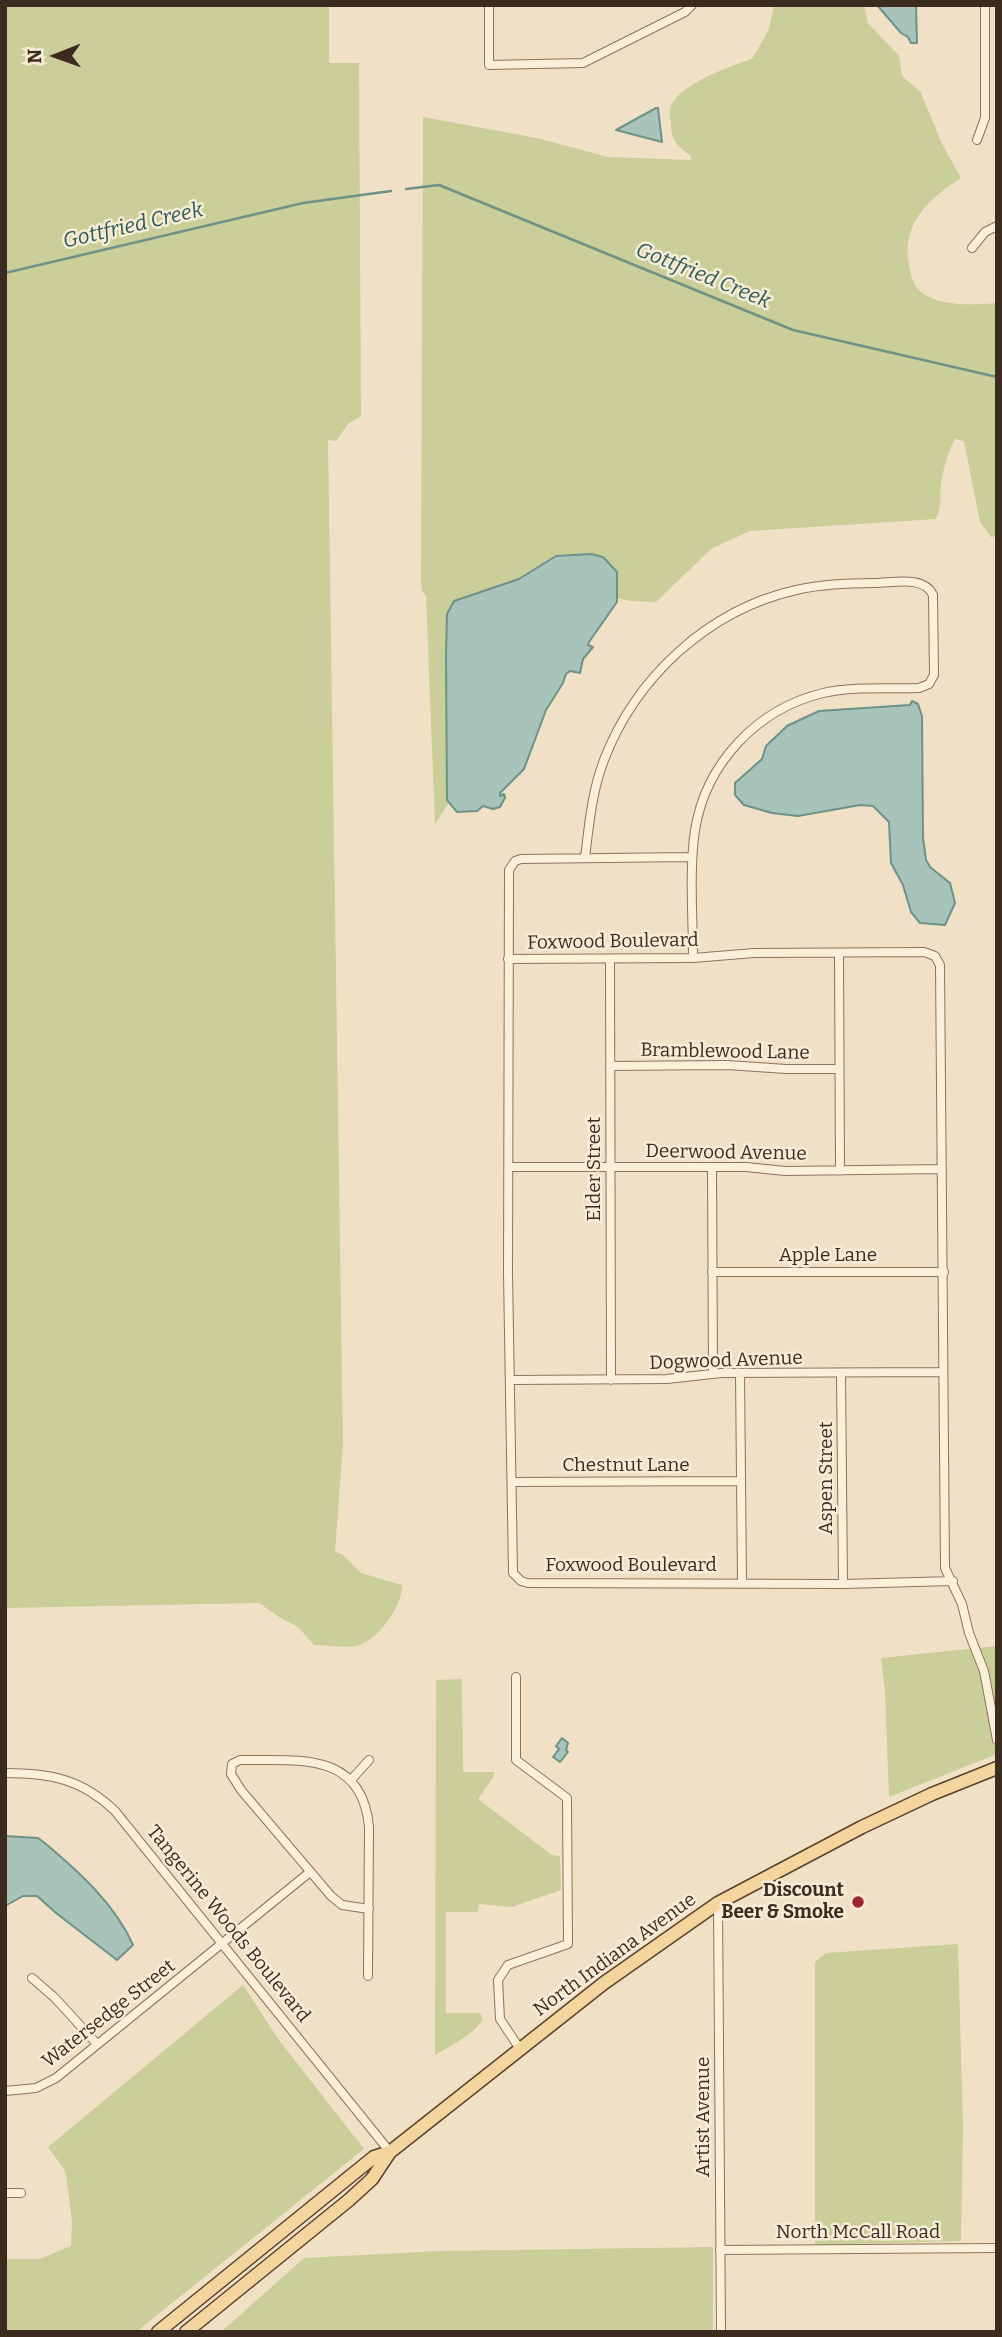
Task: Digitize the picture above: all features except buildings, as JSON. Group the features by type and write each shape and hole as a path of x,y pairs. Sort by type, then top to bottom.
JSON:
{"main road":[{"name":"North Indiana Avenue","path":"186,2332 349,2200 372,2179 390,2152 604,1983 719,1903 862,1827 997,1768"},
{"name":"North Indiana Avenue","path":"158,2332 374,2157 390,2152"}],"street":[{"path":"489,5 489,65 583,63 685,12 692,5"},
{"path":"977,141 985,118 985,5"},
{"path":"972,248 985,232 997,226"},
{"path":"585,859 595,788 614,735 647,685 690,642 739,610 794,591 846,583 925,584 933,595 934,675 929,684 919,688 851,689 824,693 791,704 763,720 733,747 711,780 697,818 692,857 693,958"},
{"path":"508,959 508,873 512,864 521,859 692,857"},
{"name":"Foxwood Boulevard","path":"953,1581 843,1584 522,1581 516,1577 512,1569 508,1273 508,959 693,958 754,953 924,952 938,960 944,1272 945,1569 953,1581 962,1604 969,1633 984,1671 997,1740"},
{"path":"839,953 840,1171"},
{"name":"Elder Street","path":"610,959 611,1380"},
{"name":"Bramblewood Lane","path":"610,1066 727,1065 839,1069"},
{"name":"Deerwood Avenue","path":"509,1167 712,1167 785,1171 942,1169"},
{"path":"712,1167 713,1374"},
{"name":"Apple Lane","path":"712,1272 944,1272"},
{"name":"Aspen Street","path":"841,1373 843,1584"},
{"name":"Dogwood Avenue","path":"511,1380 667,1379 713,1374 943,1373"},
{"path":"740,1374 742,1581"},
{"name":"Chestnut Lane","path":"512,1482 741,1481"},
{"path":"516,1677 516,1760 567,1798 568,1838 568,1944 508,1965 498,1980 500,2019 520,2049"},
{"path":"368,1976 369,1909 368,1814 360,1793 351,1780 337,1769 312,1761 240,1760 232,1764 232,1774 241,1790 331,1896 342,1905 369,1909"},
{"path":"351,1780 369,1760"},
{"name":"Tangerine Woods Boulevard","path":"5,1773 36,1773 60,1778 86,1788 115,1811 390,2152"},
{"name":"Watersedge Street","path":"5,2091 21,2091 44,2085 56,2078 310,1872"},
{"name":"Artist Avenue","path":"719,1903 721,2332"},
{"path":"32,1978 55,1998 97,2045"},
{"path":"5,2193 21,2193"},
{"name":"North McCall Road","path":"720,2250 997,2248"}],"green space":[{"path":"5,5 329,5 329,63 359,63 361,416 348,424 336,441 328,440 343,1444 335,1552 342,1554 361,1573 402,1585 399,1602 382,1629 367,1642 359,1645 314,1645 298,1627 259,1603 5,1608"},
{"path":"774,5 864,5 868,23 899,56 902,76 920,91 942,144 961,178 938,194 920,214 909,237 909,265 912,278 926,296 945,302 997,303 997,536 991,537 980,522 964,441 955,439 944,467 936,519 750,531 711,549 656,602 618,598 617,572 609,563 556,556 519,579 454,601 447,614 448,804 435,824 426,596 422,591 421,581 423,117 537,138 608,157 691,160 691,156 680,147 673,136 670,111 674,101 682,92 705,78 752,59 769,29"},
{"path":"997,1646 997,1754 889,1797 881,1658"},
{"path":"462,1679 463,1772 494,1772 478,1799 552,1855 560,1856 561,1890 512,1907 479,1904 478,1912 446,1912 446,2013 480,2013 483,2020 467,2036 435,2055 436,1680"},
{"path":"958,1944 963,2127 961,2241 815,2245 815,1962 826,1953"},
{"path":"243,1985 279,2040 364,2149 136,2332 5,2332 5,2259 39,2259 71,2246 72,2222 66,2175 48,2147"},
{"path":"713,2247 713,2332 221,2332 304,2258 439,2251"}],"water":[{"path":"877,5 916,5 917,43 911,43"},
{"path":"656,108 662,142 616,130"},
{"path":"591,554 603,557 617,572 617,602 589,642 588,645 593,647 583,659 580,673 570,671 566,674 546,710 524,769 500,793 500,796 504,794 505,798 500,807 493,809 483,806 477,811 457,812 447,800 447,614 454,601 519,579 556,556"},
{"path":"912,701 918,704 922,716 923,838 926,860 930,867 950,883 955,903 945,925 920,923 911,912 903,885 891,863 889,822 873,806 860,805 798,816 772,813 744,805 735,795 735,783 762,759 766,746 787,726 819,711 910,705"},
{"path":"562,1738 568,1743 568,1752 560,1762 553,1757"},
{"path":"5,1836 38,1838 46,1844 106,1902 133,1945 117,1960 37,1896 23,1896 5,1906"}],"waterway":[{"name":"Gottfried Creek","path":"406,189 439,185 793,330 997,377"},
{"name":"Gottfried Creek","path":"5,273 303,203 391,191"}],"place":[{"name":"Discount Beer & Smoke","path":"858,1902"}]}
